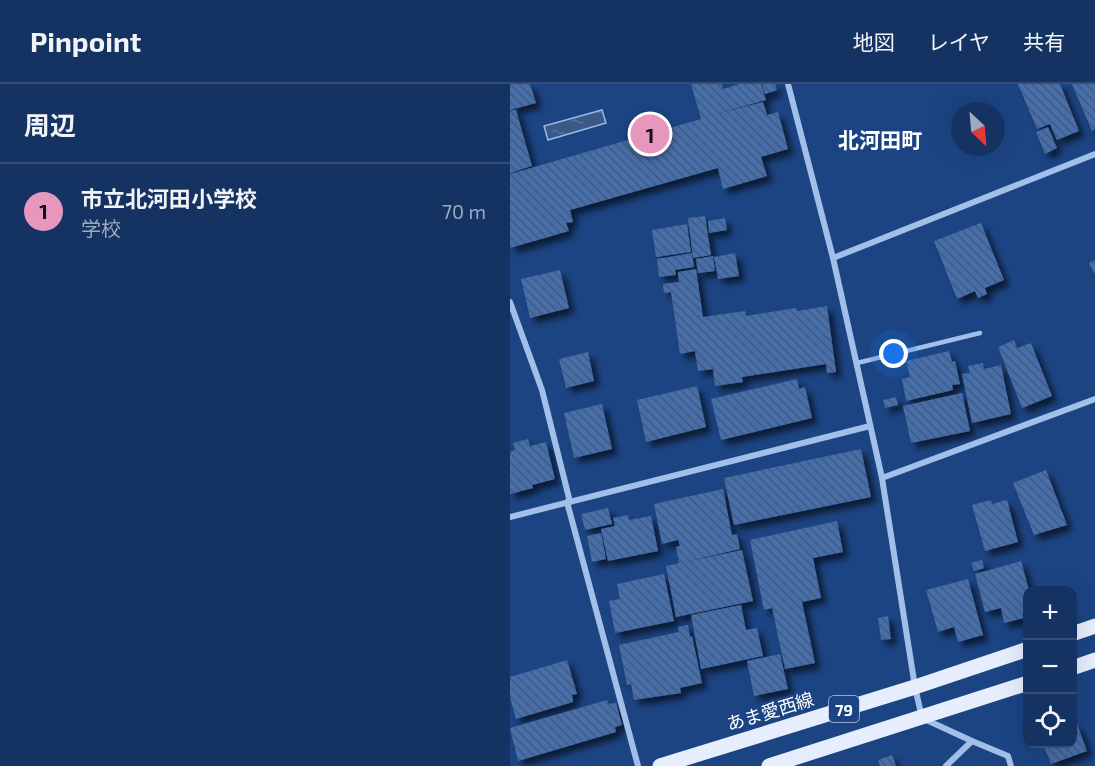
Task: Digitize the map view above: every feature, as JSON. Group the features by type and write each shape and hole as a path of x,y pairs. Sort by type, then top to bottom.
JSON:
{"main road":[{"path":"1077,632 1095,626"},
{"name":"あま愛西線","path":"660,766 915,687 1023,651"},
{"path":"1077,666 1095,660"},
{"name":"79","path":"769,766 794,762 1023,685"}],"street":[{"path":"788,84 833,258 882,478 915,687 922,718 1008,756 1011,766"},
{"path":"833,258 1095,154"},
{"path":"510,303 542,390 638,766"},
{"path":"882,478 1095,399"},
{"path":"510,517 870,426"},
{"path":"946,766 972,741"}],"lane":[{"path":"856,363 980,333"}],"water":[{"path":"602,110 606,123 548,140 544,126"}],"building":[{"path":"510,84 530,84 536,103 510,110"},
{"path":"691,84 722,84 723,89 740,84 761,84 766,100 716,114 763,102 767,115 778,112 788,149 761,157 767,176 723,189 718,168 570,210 573,222 566,223 569,231 510,248 510,174 701,119"},
{"path":"762,84 775,84 777,90 765,94"},
{"path":"1018,84 1060,84 1079,131 1057,140 1050,124 1037,129"},
{"path":"1072,84 1095,84 1095,129 1092,131"},
{"path":"516,110 532,166 510,173 510,111"},
{"path":"1048,127 1057,148 1045,154 1036,132"},
{"path":"705,216 711,255 693,258 688,218"},
{"path":"725,218 727,230 709,233 708,221"},
{"path":"981,223 1004,280 985,288 987,294 978,298 975,291 957,299 934,241"},
{"path":"687,224 691,252 656,257 652,230"},
{"path":"692,253 694,267 675,270 676,275 659,277 657,259"},
{"path":"735,253 739,276 718,279 714,257"},
{"path":"713,256 715,271 698,273 696,259"},
{"path":"1095,260 1095,275 1089,263"},
{"path":"696,269 703,317 745,311 746,316 796,308 797,311 827,306 836,372 827,373 826,364 742,377 743,382 715,386 713,369 698,371 695,351 680,354 671,292 664,293 663,284 679,282 678,272"},
{"path":"560,270 569,308 530,318 521,279"},
{"path":"1014,340 1017,348 1031,343 1052,396 1022,408 998,347"},
{"path":"949,351 952,362 955,361 960,384 952,385 953,390 906,401 902,379 910,377 906,361"},
{"path":"588,352 594,381 566,388 559,359"},
{"path":"983,363 984,369 1001,365 1011,414 972,423 962,374 970,373 968,366"},
{"path":"797,379 799,389 805,387 812,418 721,440 711,399"},
{"path":"697,386 706,427 646,442 637,400"},
{"path":"962,393 970,431 911,443 903,406"},
{"path":"896,397 898,405 885,408 883,400"},
{"path":"602,404 612,449 574,458 564,413"},
{"path":"528,439 530,446 546,442 555,479 510,494 510,452 515,450 513,443"},
{"path":"861,449 871,497 734,525 724,478"},
{"path":"1046,470 1067,525 1034,535 1013,483"},
{"path":"723,489 732,535 737,534 740,549 685,562 742,550 753,601 676,617 666,566 679,563 676,547 680,546 678,540 662,544 654,504"},
{"path":"991,500 992,504 1007,500 1018,542 985,551 972,505"},
{"path":"608,508 612,524 585,530 581,514"},
{"path":"628,515 629,520 651,516 658,551 608,561 601,529 615,526 613,518"},
{"path":"837,521 843,552 813,558 821,598 802,602 815,663 785,669 772,608 764,610 750,540"},
{"path":"601,533 606,559 592,562 587,536"},
{"path":"982,560 984,568 974,571 971,563"},
{"path":"1021,561 1028,586 1023,586 1023,618 1004,623 1001,608 985,612 975,574"},
{"path":"664,574 674,621 615,633 609,601 620,599 617,584"},
{"path":"968,579 983,635 958,642 954,627 938,632 926,590"},
{"path":"741,605 746,630 757,628 763,656 701,669 691,615"},
{"path":"888,616 891,639 881,640 878,618"},
{"path":"688,625 702,683 680,688 681,693 634,700 631,684 627,685 619,645 679,632 678,627"},
{"path":"780,654 788,689 754,696 747,661"},
{"path":"567,660 577,694 572,695 573,702 516,719 510,697 510,677"},
{"path":"607,700 609,704 616,703 622,725 615,727 616,732 518,761 510,728"},
{"path":"1077,724 1087,751 1051,764 1045,748 1077,748"},
{"path":"892,755 896,766 880,766 878,760"}],"place":[{"name":"市立北河田小学校","path":"650,134"}],"district":[{"name":"北河田町","path":"880,139"}]}
